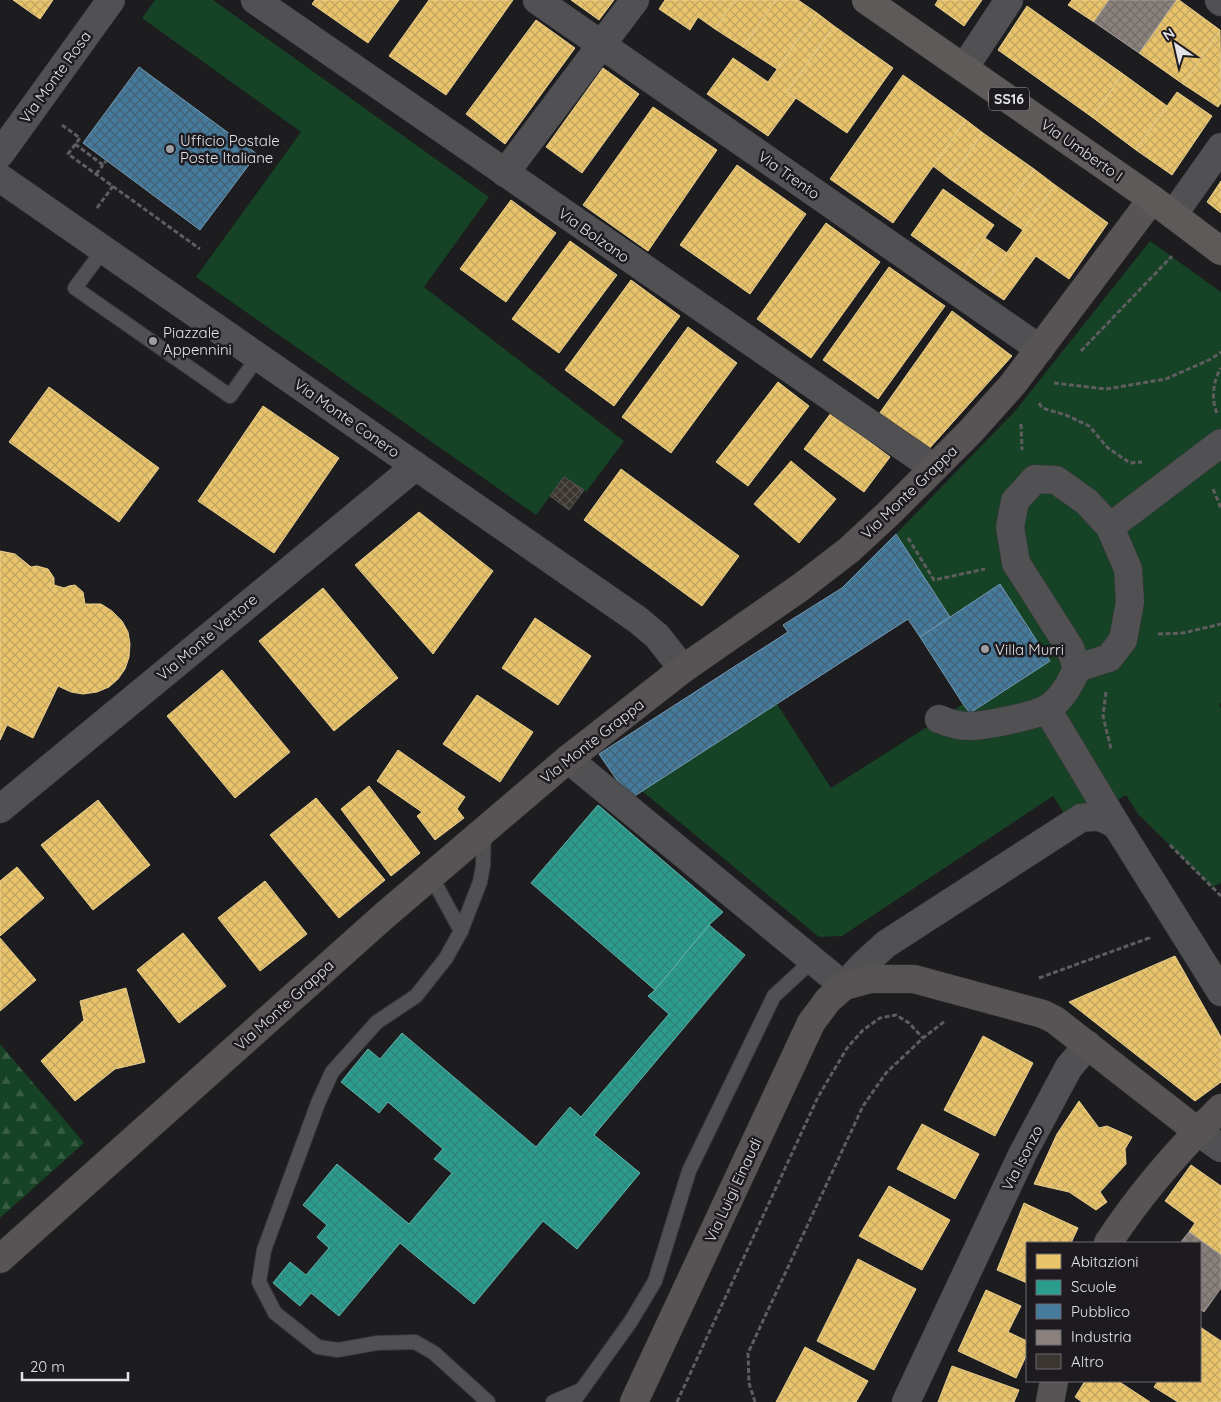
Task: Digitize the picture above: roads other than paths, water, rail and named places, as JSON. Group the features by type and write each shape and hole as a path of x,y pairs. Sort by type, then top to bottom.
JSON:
{"main road":[{"name":"Via Umberto I","path":"866,0 1152,199 1221,251"}],"street":[{"name":"Via Monte Rosa","path":"0,154 111,0"},
{"name":"Via Bolzano","path":"255,0 934,468"},
{"name":"Via Trento","path":"537,0 1040,349"},
{"path":"505,173 635,0"},
{"path":"964,68 1010,0"},
{"path":"1173,215 1221,147"},
{"name":"Via Monte Conero","path":"0,178 638,620 657,636 683,670"},
{"name":"Via Monte Grappa","path":"0,1259 431,876 568,759 683,670 801,587 849,550 890,513 970,432 1007,391 1152,199"},
{"path":"1110,527 1221,443"},
{"name":"Via Monte Vettore","path":"0,809 416,466"},
{"path":"939,719 949,723 968,726 1004,721 1047,709 1066,692 1077,668 1116,649 1130,602 1128,569 1110,527 1088,502 1056,480 1034,479 1015,501 1010,527 1016,563 1070,648 1077,668"},
{"path":"1047,709 1117,826 1221,992"},
{"path":"568,759 844,986"},
{"path":"844,986 886,944 1081,818 1096,816 1107,819 1117,826"},
{"path":"844,986 870,979 914,980 1043,1014 1055,1020 1221,1148"},
{"name":"Via Luigi Einaudi","path":"634,1402 810,1023 828,1000 844,986"},
{"name":"Via Isonzo","path":"906,1402 1023,1153 1069,1067 1088,1045"},
{"path":"1109,1242 1164,1168 1198,1130 1221,1108"},
{"path":"1050,1402 1054,1382"}],"lane":[{"path":"103,250 75,288 230,396 258,357"},
{"path":"484,830 484,866 480,882 461,931 446,958 416,996 376,1022 332,1072 318,1103 264,1250 259,1282 274,1313 318,1347 338,1350 377,1343 416,1342 434,1353 488,1402"},
{"path":"431,876 461,931"},
{"path":"573,1402 631,1321 655,1281 689,1171 774,996 813,960"},
{"path":"554,1402 581,1390"}],"place":[{"name":"Ufficio Postale Poste Italiane","path":"170,149"},
{"name":"Piazzale Appennini","path":"153,341"},
{"name":"Villa Murri","path":"985,649"}]}
